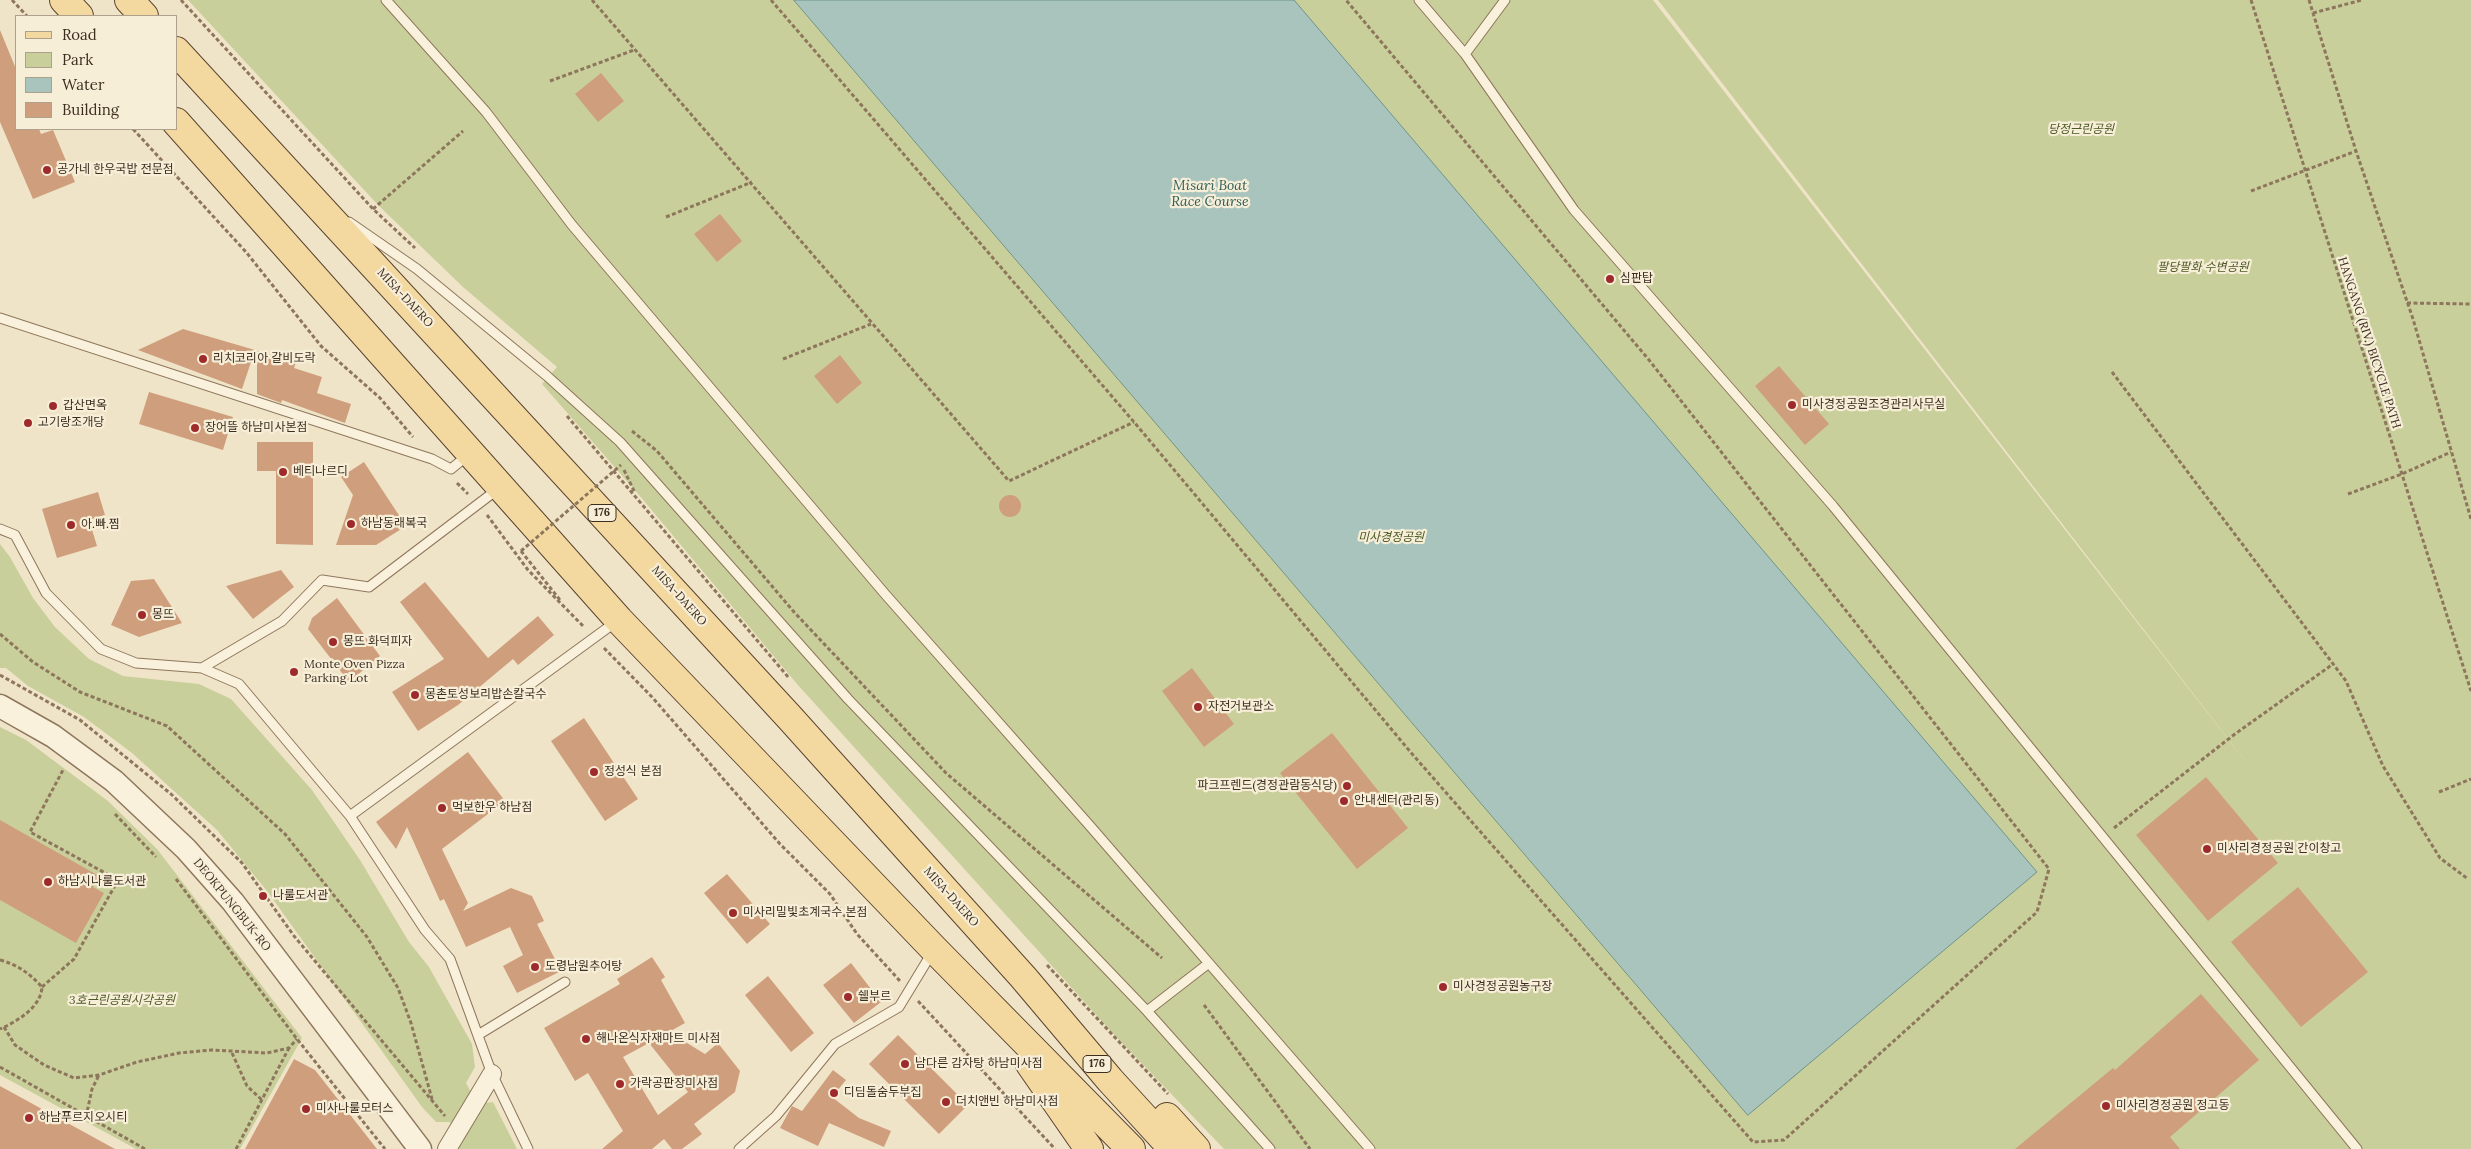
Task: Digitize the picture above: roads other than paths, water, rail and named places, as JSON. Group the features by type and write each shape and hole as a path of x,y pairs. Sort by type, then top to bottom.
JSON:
{"main road":[{"path":"64,0 78,15"},
{"path":"128,0 143,15"},
{"name":"MISA-DAERO","path":"178,53 791,719 1033,969 1110,1080 1173,1149"},
{"path":"178,124 619,620 934,949 1131,1149"},
{"path":"1033,969 1196,1149"},
{"path":"989,1005 1089,1149"}],"street":[{"name":"DEOKPUNGBUK-RO","path":"0,706 53,736 114,781 186,849 233,902 420,1149"},
{"path":"447,1149 492,1074"}],"lane":[{"path":"386,0 486,112 572,225 885,594 1370,1149"},
{"path":"1419,0 1465,54 1574,210 1833,506 2357,1149"},
{"path":"1465,54 1505,0"},
{"path":"310,196 416,269 547,376 620,442 848,699 1147,1011 1270,1149"},
{"path":"0,318 432,459 450,469 470,454"},
{"path":"202,668 282,621 322,580 369,586 500,487"},
{"path":"0,529 15,535 46,593 101,649 136,663 202,668 239,684 350,816 425,930 450,959 492,1074 528,1149"},
{"path":"350,816 619,620"},
{"path":"739,1149 776,1116 835,1044 899,1007 934,949"},
{"path":"1147,1011 1209,963"},
{"path":"478,1036 565,982"}],"water":[{"name":"Misari Boat Race Course","path":"794,0 1294,0 2037,872 1748,1115"}],"place":[{"name":"공가네 한우국밥 전문점","path":"47,170"},
{"name":"심판탑","path":"1610,279"},
{"name":"리치코리아 갈비도락","path":"203,359"},
{"name":"미사경정공원조경관리사무실","path":"1792,405"},
{"name":"갑산면옥","path":"53,406"},
{"name":"고기랑조개당","path":"28,423"},
{"name":"장어뜰 하남미사본점","path":"195,428"},
{"name":"베티나르디","path":"283,472"},
{"name":"하남동래복국","path":"351,524"},
{"name":"아.빠.찜","path":"71,525"},
{"name":"몽뜨","path":"142,615"},
{"name":"몽뜨 화덕피자","path":"333,642"},
{"name":"Monte Oven Pizza Parking Lot","path":"294,672"},
{"name":"몽촌토성보리밥손칼국수","path":"415,695"},
{"name":"자전거보관소","path":"1198,707"},
{"name":"정성식 본점","path":"594,772"},
{"name":"파크프렌드(경정관람동식당)","path":"1347,786"},
{"name":"안내센터(관리동)","path":"1344,801"},
{"name":"먹보한우 하남점","path":"442,808"},
{"name":"미사리경정공원 간이창고","path":"2207,849"},
{"name":"하남시나룰도서관","path":"48,882"},
{"name":"나룰도서관","path":"263,896"},
{"name":"미사리밀빛초계국수 본점","path":"733,913"},
{"name":"도령남원추어탕","path":"535,967"},
{"name":"미사경정공원농구장","path":"1443,987"},
{"name":"쉘부르","path":"848,997"},
{"name":"해나온식자재마트 미사점","path":"586,1039"},
{"name":"남다른 감자탕 하남미사점","path":"905,1064"},
{"name":"가락공판장미사점","path":"620,1084"},
{"name":"디딤돌숨두부집","path":"834,1093"},
{"name":"더치앤빈 하남미사점","path":"946,1102"},
{"name":"미사리경정공원 정고동","path":"2106,1106"},
{"name":"미사나룰모터스","path":"306,1109"},
{"name":"하남푸르지오시티","path":"29,1118"}],"park label":[{"name":"당정근린공원","path":"2081,130"},
{"name":"팔당팔화 수변공원","path":"2203,268"},
{"name":"미사경정공원","path":"1391,538"},
{"name":"3호근린공원시각공원","path":"122,1001"}]}
